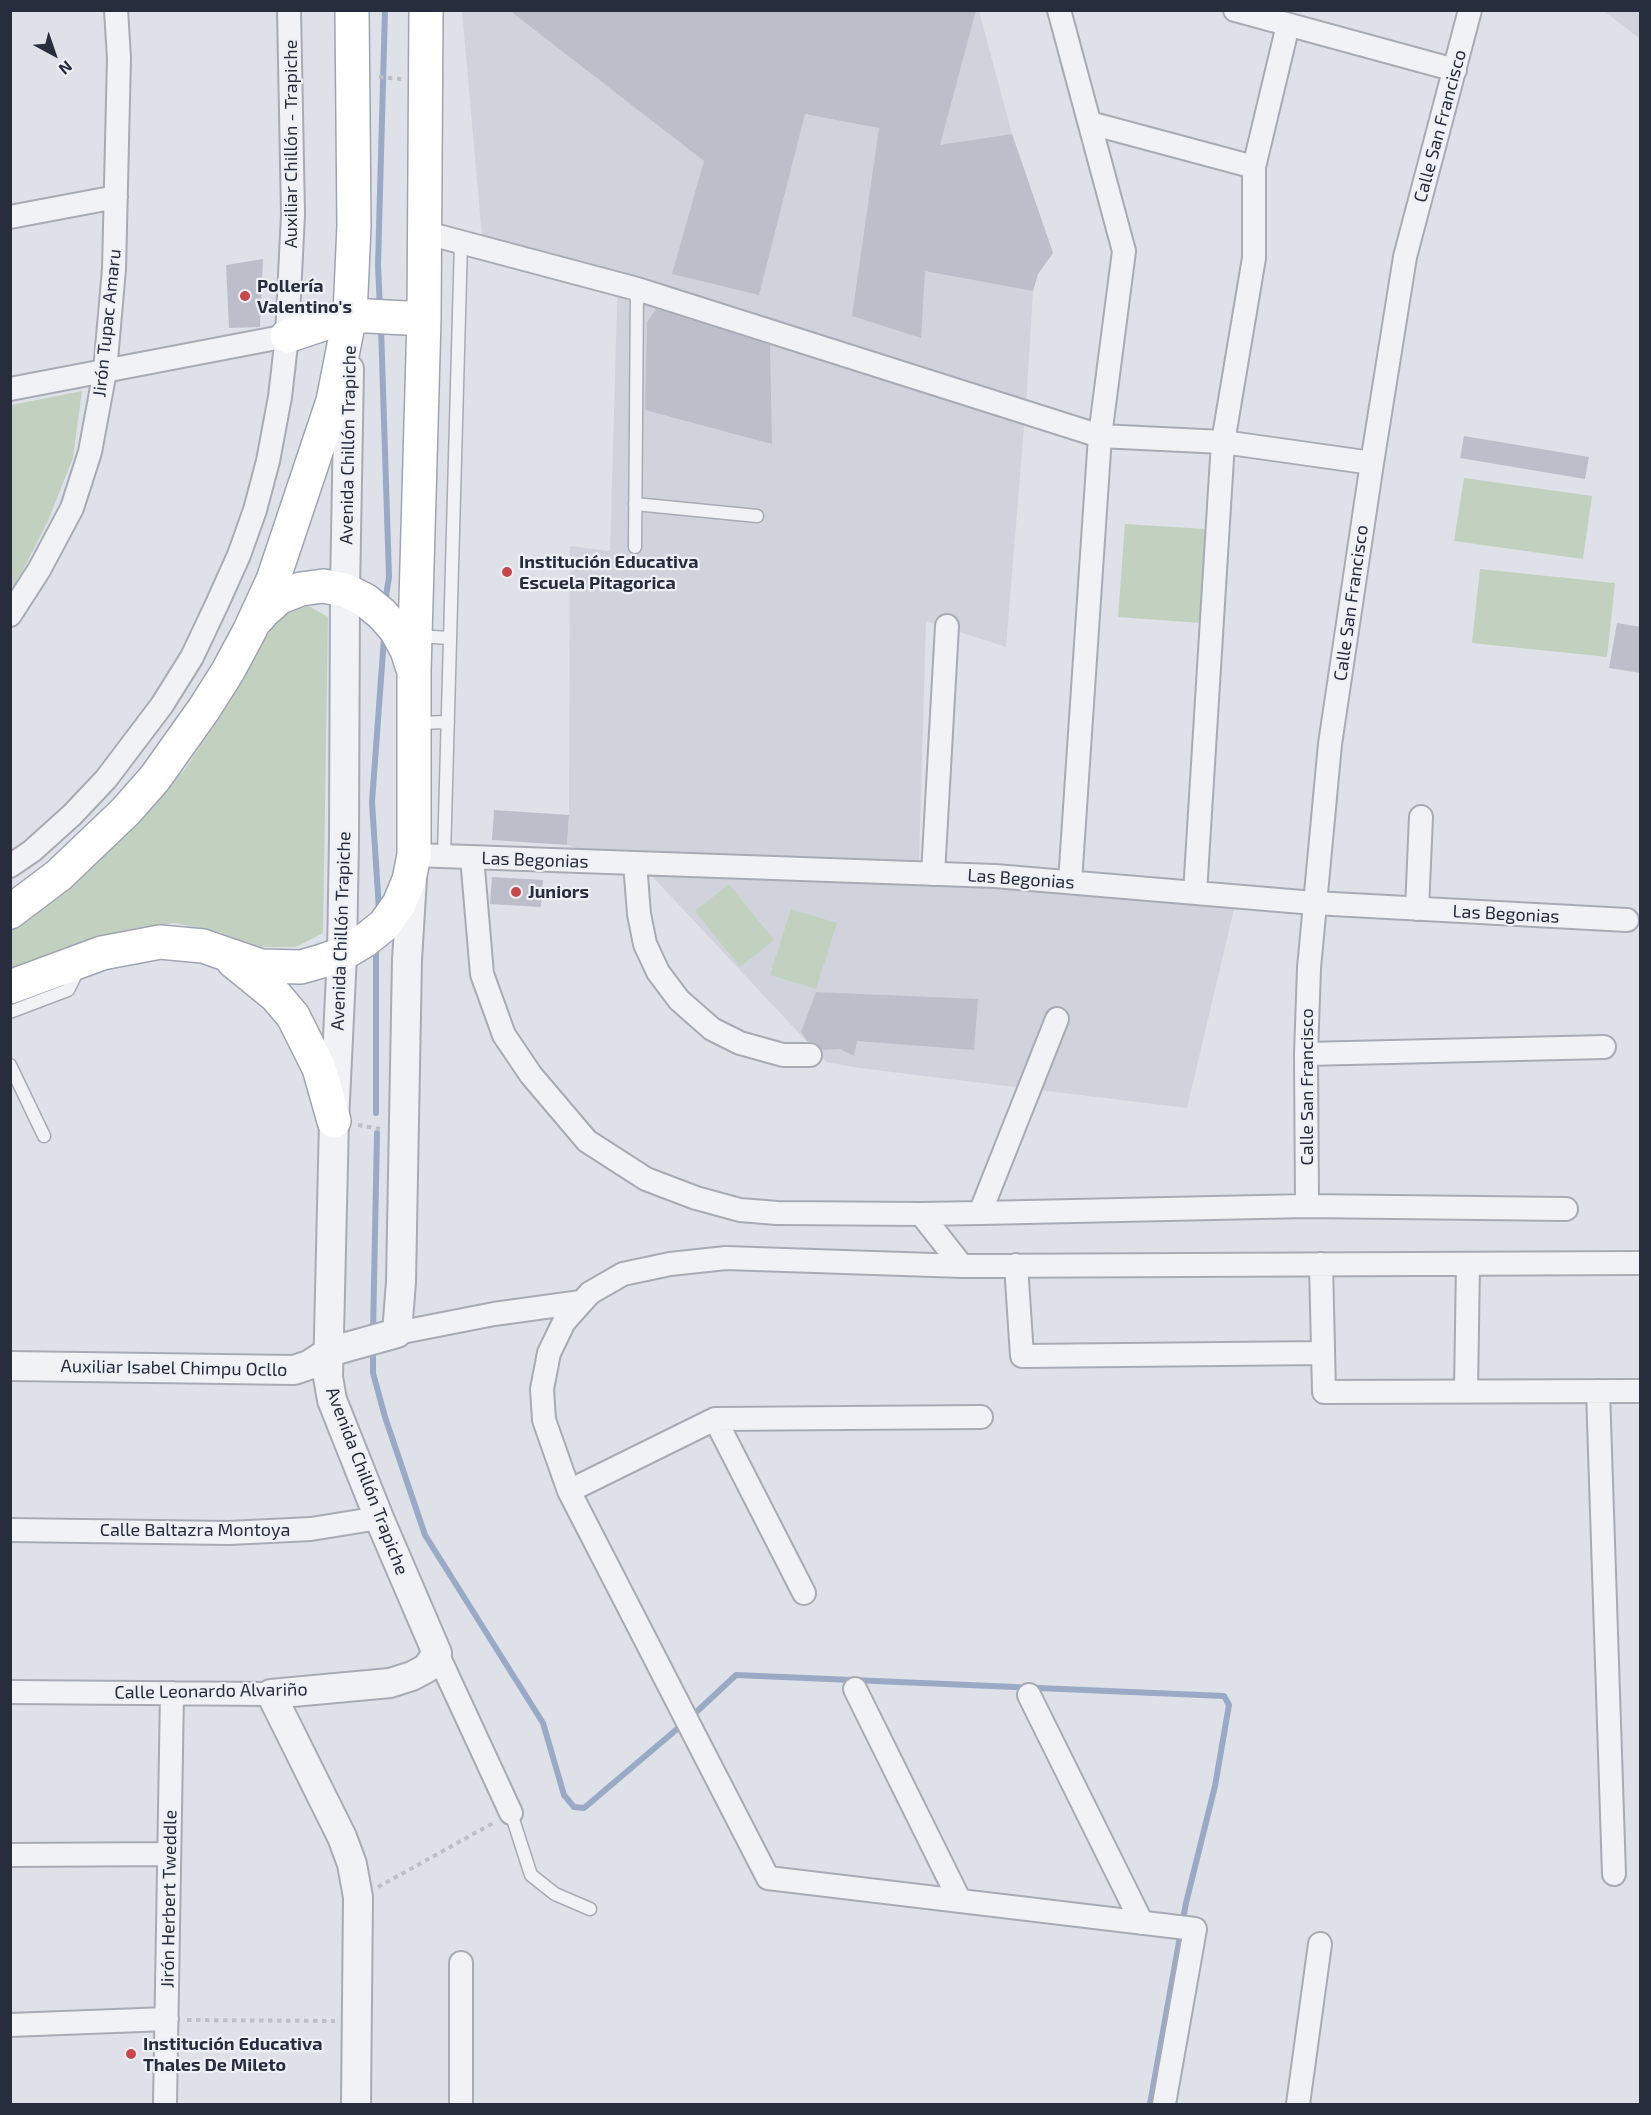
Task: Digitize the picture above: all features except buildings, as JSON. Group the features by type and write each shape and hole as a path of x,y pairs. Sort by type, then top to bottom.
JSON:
{"main road":[{"name":"Avenida Chillón Trapiche","path":"350,315 354,226 352,10"},
{"path":"10,987 83,960 131,946 160,942 203,946 261,966 281,968 300,967 342,954 377,930 399,904 409,880 429,856 414,723 424,319 426,10"},
{"path":"287,336 350,315 424,319"},
{"path":"10,912 59,875 126,811 155,778 204,709 250,630 273,580 333,401 350,315"},
{"path":"250,630 263,612 280,597 301,589 323,586 345,590 365,600 396,630 407,650 414,671"},
{"path":"221,953 259,980 293,1016 319,1068 334,1121"}],"street":[{"name":"Jirón Tupac Amaru","path":"10,615 39,570 72,508 90,452 105,371 114,269 119,58 116,10"},
{"name":"Auxiliar Chillón - Trapiche","path":"10,866 32,851 72,815 106,779 162,705 192,657 238,555 255,510 268,461 278,408 287,336 293,214 289,10"},
{"path":"1059,10 1124,251 1100,436 1070,882"},
{"path":"1235,10 1455,70"},
{"name":"Calle San Francisco","path":"1307,1206 1306,1054 1314,903 1330,744 1405,257 1470,10"},
{"path":"1195,893 1223,442 1254,258 1254,167 1287,25"},
{"path":"1090,123 1254,167"},
{"path":"10,217 116,197"},
{"path":"423,232 637,290 1100,436 1223,442 1372,462"},
{"name":"Avenida Chillón Trapiche","path":"350,315 342,954 334,1121 328,1377 332,1400 379,1518 437,1653 511,1813"},
{"path":"10,389 287,336"},
{"path":"933,874 947,626"},
{"path":"1417,909 1421,817"},
{"path":"397,1333 401,1282 407,960 429,856"},
{"name":"Las Begonias","path":"429,856 995,876 1314,903 1627,920"},
{"path":"472,857 482,974 504,1035 531,1075 587,1141 646,1179 696,1198 740,1210 777,1213 921,1214 1307,1206 1566,1209"},
{"path":"635,863 639,914 645,944 658,972 680,1000 712,1029 740,1043 783,1054 810,1055"},
{"path":"980,1213 1058,1019"},
{"path":"1306,1054 1604,1047"},
{"path":"921,1214 962,1266"},
{"path":"1164,2104 1195,1929 768,1878 569,1491 544,1420 542,1389 549,1353 564,1322 590,1293 624,1274 670,1264 726,1258 962,1266 1641,1263"},
{"path":"1466,1391 1467,1263"},
{"path":"1321,1264 1324,1392 1641,1390"},
{"path":"1016,1265 1022,1356 1323,1353"},
{"name":"Auxiliar Isabel Chimpu Ocllo","path":"10,1366 294,1370 309,1365 329,1353 397,1333 494,1314 581,1302"},
{"path":"1598,1391 1614,1874"},
{"path":"569,1491 715,1419 981,1417"},
{"path":"715,1419 804,1593"},
{"name":"Calle Baltazra Montoya","path":"10,1530 229,1533 311,1529 379,1518"},
{"name":"Calle Leonardo Alvariño","path":"10,1692 271,1694 390,1683 427,1668 437,1653"},
{"path":"855,1689 960,1901"},
{"name":"Jirón Herbert Tweddle","path":"165,2104 172,1693"},
{"path":"271,1694 342,1837 352,1864 358,1898 356,2104"},
{"path":"1029,1695 1142,1923"},
{"path":"10,1855 170,1854"},
{"path":"1298,2104 1320,1944"},
{"path":"461,1963 461,2104"},
{"path":"10,2025 166,2019"}],"lane":[{"path":"429,856 448,722 461,242"},
{"path":"634,547 637,290"},
{"path":"635,504 757,516"},
{"path":"415,636 450,638"},
{"path":"414,723 448,722"},
{"path":"10,1012 68,990 83,960"},
{"path":"10,1065 44,1136"},
{"path":"511,1813 531,1875 555,1894 590,1909"}],"path":[{"path":"354,75 426,82"},
{"path":"334,1121 404,1134"},
{"path":"358,1898 511,1813"},
{"path":"166,2019 357,2022"}],"shaded area":[{"path":"462,11 979,11 1012,134 1053,253 1038,274 1033,291 1006,647 926,621 919,862 1239,888 1187,1108 826,1062 650,874 567,845 570,546 610,551 618,273 482,236"},
{"path":"1604,11 1640,11 1640,39"}],"green space":[{"path":"82,391 73,458 48,521 11,589 11,405"},
{"path":"1464,478 1592,496 1583,559 1454,541"},
{"path":"1125,524 1221,530 1214,624 1118,617"},
{"path":"1480,569 1615,583 1607,657 1472,643"},
{"path":"307,605 328,617 323,933 296,947 254,947 219,932 174,923 110,935 11,975 10,931 28,920 83,875 185,769 220,717 280,614"},
{"path":"729,884 774,940 740,967 695,911"},
{"path":"791,909 837,923 816,989 770,975"}],"waterway":[{"path":"380,308 378,265 385,10"},
{"path":"381,327 389,577 385,602"},
{"path":"379,910 372,802 384,638"},
{"path":"376,951 376,1113"},
{"path":"373,1333 377,1133"},
{"path":"373,1349 373,1373 385,1417 425,1535 543,1723 564,1795 574,1807 584,1808 683,1724"},
{"path":"691,1717 736,1675 1224,1696 1229,1705 1215,1786 1186,1903 1150,2104"}],"place":[{"name":"Pollería Valentino's","path":"245,296"},
{"name":"Institución Educativa Escuela Pitagorica","path":"507,572"},
{"name":"Juniors","path":"516,892"},
{"name":"Institución Educativa Thales De Mileto","path":"131,2054"}]}
